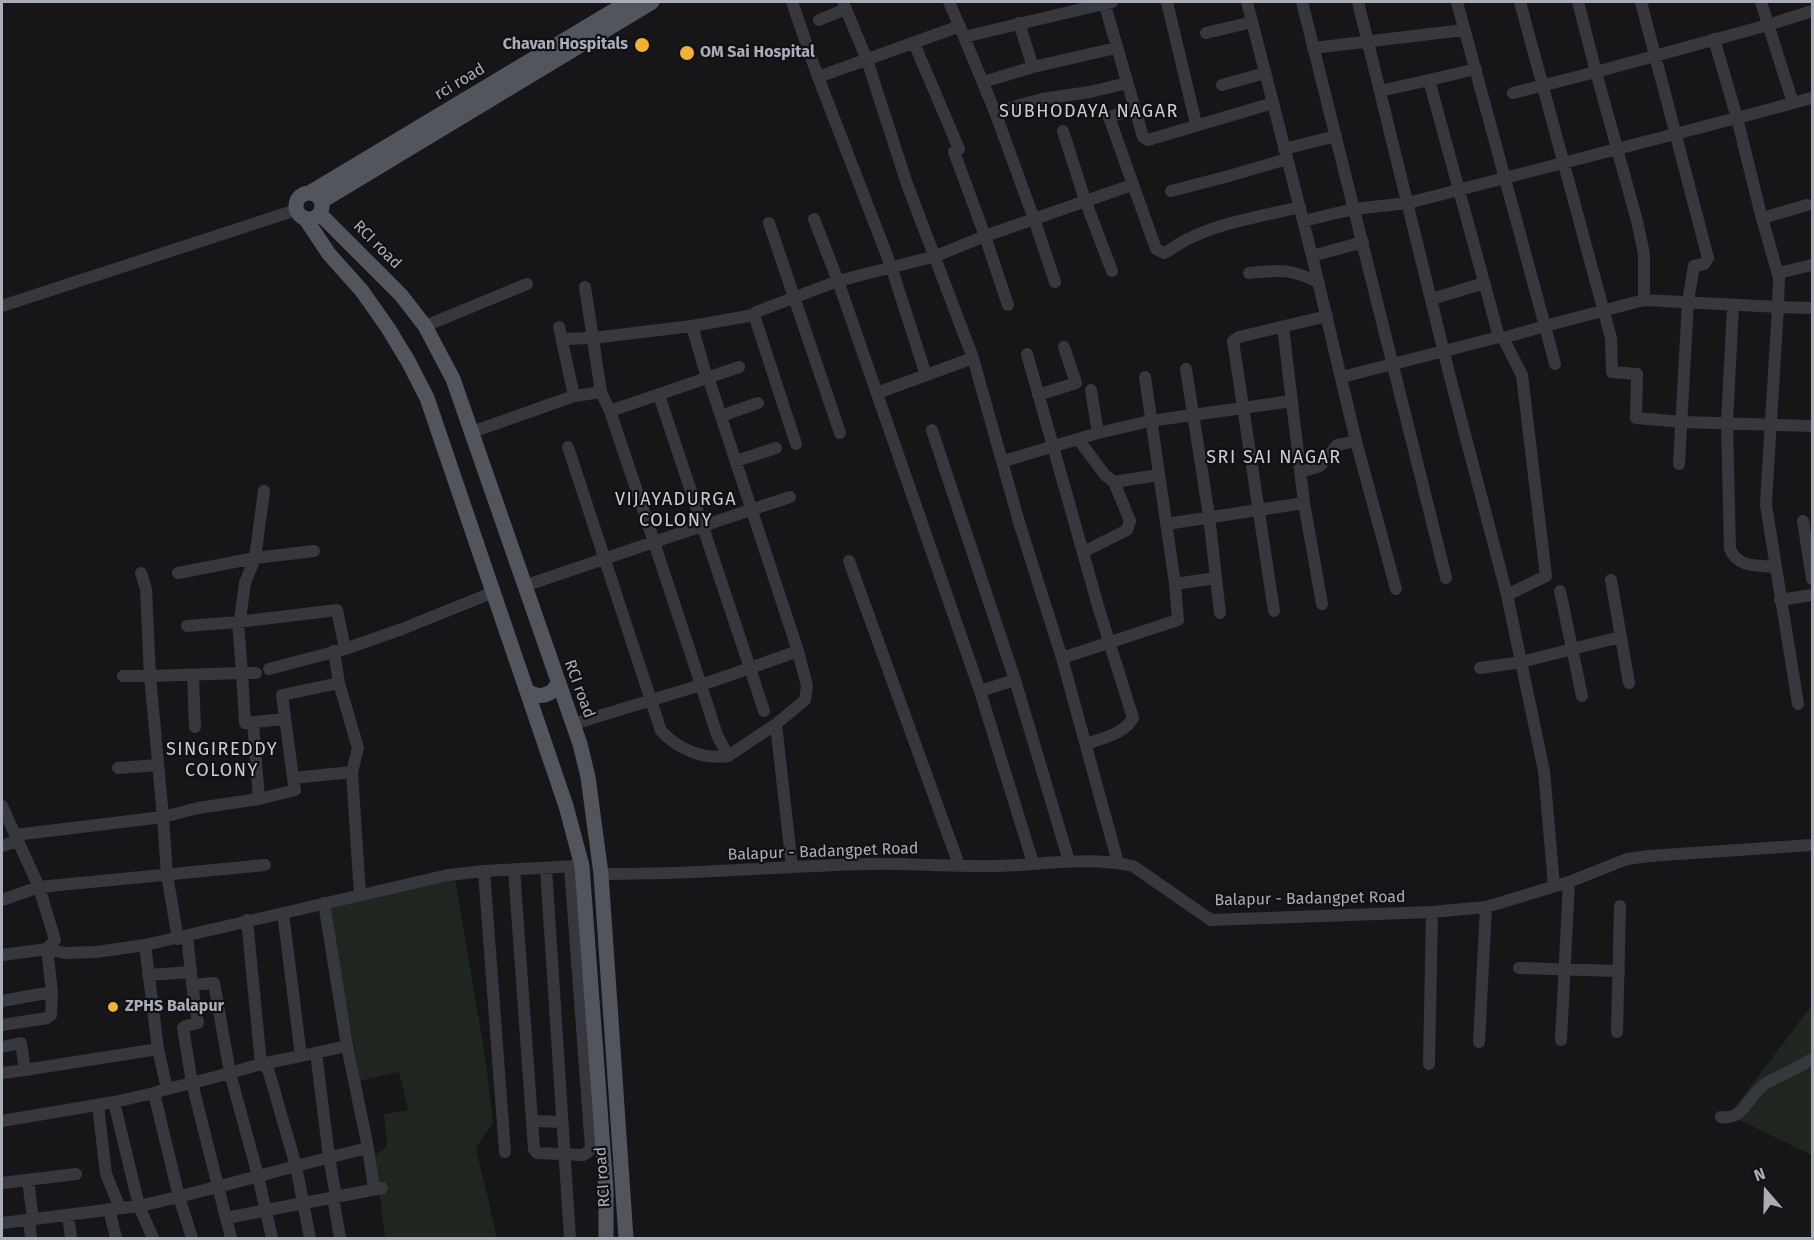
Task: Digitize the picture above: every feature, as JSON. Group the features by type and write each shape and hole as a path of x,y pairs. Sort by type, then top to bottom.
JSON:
{"main road":[{"name":"rci road","path":"311,207 628,2"},
{"name":"RCI road","path":"626,1239 600,874 588,777 573,724 453,379 424,326 401,295 311,207 652,2"},
{"path":"311,207 340,268 362,291 408,361 427,398 566,806 576,866 606,1189 606,1239"},
{"path":"527,691 541,696 552,692 558,683"},
{"path":"534,711 545,699 553,697 564,700"}],"street":[{"path":"792,2 818,77 891,266 926,375"},
{"path":"949,2 995,112 1055,282"},
{"path":"1053,2 1056,15"},
{"path":"818,77 914,43 962,31 1019,23 1107,2 1116,48 1145,140 1273,102"},
{"path":"1167,2 1196,124"},
{"path":"1247,2 1327,316 1356,441 1396,589"},
{"path":"1302,2 1446,578"},
{"path":"1358,2 1507,595 1544,771 1554,886"},
{"path":"1457,2 1555,364"},
{"path":"1520,2 1611,338 1612,372 1637,374 1636,418 1682,422 1812,426"},
{"path":"1578,2 1616,150 1637,221 1644,254 1644,300"},
{"path":"1641,2 1708,258 1704,264 1694,266 1688,301 1679,464"},
{"path":"1761,2 1793,103"},
{"path":"819,20 845,5 867,60 907,184 973,358 1004,461 1019,522 1062,658 1118,863"},
{"path":"1513,93 1768,25 1812,10"},
{"path":"1206,33 1252,22"},
{"path":"1019,23 1033,67"},
{"path":"1313,48 1464,30"},
{"path":"1714,39 1778,273 1766,505 1798,704"},
{"path":"914,43 959,150 954,152 1008,305"},
{"path":"983,82 1033,67 1116,48"},
{"path":"1380,90 1476,69"},
{"path":"1222,85 1265,73"},
{"path":"1429,80 1501,338 1521,375 1546,576 1507,595"},
{"path":"995,112 1042,99 1090,92 1127,83"},
{"path":"1303,221 1354,209 1408,203 1460,191 1811,98"},
{"path":"1135,109 1109,117 1156,249 1164,253 1176,248 1186,240 1222,227 1299,207"},
{"path":"1063,131 1085,200 1112,271"},
{"path":"1172,190 1229,176 1336,136"},
{"path":"574,396 560,333 593,338 692,326 754,315 756,312 838,281 936,256 985,236 1132,185"},
{"path":"1762,218 1807,205"},
{"name":"RCI road","path":"2,306 311,207"},
{"path":"814,219 838,281 980,692 1033,863"},
{"path":"769,223 840,433"},
{"path":"1312,256 1363,242"},
{"path":"1778,273 1812,265"},
{"path":"1249,273 1290,271 1300,273 1318,283"},
{"path":"1432,299 1484,283"},
{"path":"424,326 527,284"},
{"path":"585,287 601,392 610,411 717,735 728,756"},
{"path":"1342,377 1644,300 1812,308"},
{"path":"1733,306 1727,423 1730,549 1734,558 1743,563 1776,567"},
{"path":"754,315 796,444"},
{"path":"1274,611 1233,341 1239,337 1327,316"},
{"path":"568,447 661,731 670,741 701,756 715,758 728,756 776,724 805,700 807,693 798,651 707,378 692,326"},
{"path":"1282,327 1304,503 1322,604"},
{"path":"1038,395 1076,383 1064,347"},
{"path":"1027,354 1133,718 1116,734 1086,744"},
{"path":"877,393 973,358"},
{"path":"610,411 739,367"},
{"path":"1186,369 1209,516 1220,613"},
{"path":"1062,658 1178,620 1175,584 1145,377"},
{"path":"1091,390 1098,433"},
{"path":"472,432 574,396 601,392"},
{"path":"659,395 764,711"},
{"path":"1004,461 1098,433 1150,421 1292,401"},
{"path":"721,416 758,403"},
{"path":"932,430 1015,680 1069,861"},
{"path":"1078,439 1105,475 1114,482 1130,521 1126,531 1083,552"},
{"path":"1301,472 1320,466 1337,445 1356,441"},
{"path":"736,461 776,448"},
{"path":"1114,482 1158,475"},
{"path":"264,491 255,558 245,583 243,612 238,622 245,723 285,719"},
{"path":"524,586 790,497"},
{"path":"1166,524 1304,503"},
{"path":"1803,521 1812,579"},
{"path":"178,573 255,558 314,551"},
{"path":"849,561 959,865"},
{"path":"141,573 146,589 150,676 167,875 192,979 199,1021 183,1028 192,1083 231,1239"},
{"path":"1175,584 1216,578"},
{"path":"1611,580 1629,683"},
{"path":"1560,591 1582,696"},
{"path":"269,669 339,650 402,629 494,592"},
{"path":"1780,600 1812,596"},
{"path":"187,626 338,610 339,682 358,748 352,772 360,894"},
{"path":"1480,668 1521,662 1620,638"},
{"path":"573,724 702,685 798,651"},
{"path":"123,676 256,673"},
{"path":"194,675 195,727"},
{"path":"980,692 1015,680"},
{"path":"2,846 16,838 163,817 198,808 259,799 295,790 282,695 339,682"},
{"path":"253,723 259,799"},
{"path":"776,724 792,867"},
{"path":"118,768 157,765"},
{"path":"293,778 352,772"},
{"path":"2,806 39,887 55,940 47,949 52,992 51,1015 47,1018 2,1025"},
{"name":"Balapur - Badangpet Road","path":"600,874 695,874 868,864 997,866 1069,861 1118,863 1133,866 1211,920 1431,912 1486,907 1569,882 1627,859 1812,845"},
{"path":"2,900 39,887 265,865"},
{"path":"2,955 47,949 65,953 145,945 448,875 484,871 514,869 546,868 576,866 591,1148 583,1155 537,1153 534,1149 514,869"},
{"path":"546,868 570,1239"},
{"path":"484,871 505,1152"},
{"path":"1561,1040 1569,882"},
{"path":"226,1218 378,1188 347,1046 324,903"},
{"path":"1617,1032 1620,906"},
{"path":"1479,1042 1486,907"},
{"path":"1429,1064 1431,912"},
{"path":"283,913 301,1056"},
{"path":"247,920 261,1064 268,1069 296,1166 310,1239"},
{"path":"145,945 158,1049 168,1089"},
{"path":"1520,968 1619,971"},
{"path":"148,975 214,983 230,1073 258,1176 272,1239"},
{"path":"2,1001 52,992"},
{"path":"2,1047 21,1043 25,1070"},
{"path":"2,1121 114,1102 261,1064 347,1046"},
{"path":"2,1073 158,1049"},
{"path":"316,1053 340,1239"},
{"path":"1721,1117 1726,1118 1744,1110 1750,1099 1766,1083 1812,1059"},
{"path":"154,1093 179,1197 192,1239"},
{"path":"114,1102 139,1206 153,1239"},
{"path":"98,1105 106,1174 114,1209 116,1239"},
{"path":"532,1121 562,1122"},
{"path":"2,1223 139,1206 219,1188 368,1148"},
{"path":"2,1183 76,1174"},
{"path":"28,1180 31,1239"},
{"path":"68,1215 71,1239"}],"shaded area":[{"path":"455,879 485,1055 493,1122 476,1148 497,1238 385,1238 375,1155 387,1146 384,1114 408,1110 399,1072 360,1081 328,908"},
{"path":"1812,1005 1812,1155 1729,1115"}],"place":[{"name":"Chavan Hospitals","path":"642,45"},
{"name":"OM Sai Hospital","path":"687,53"},
{"name":"ZPHS Balapur","path":"113,1007"}],"district":[{"name":"SUBHODAYA NAGAR","path":"1089,112"},
{"name":"SRI SAI NAGAR","path":"1274,458"},
{"name":"VIJAYADURGA COLONY","path":"676,510"},
{"name":"SINGIREDDY COLONY","path":"222,760"}]}
